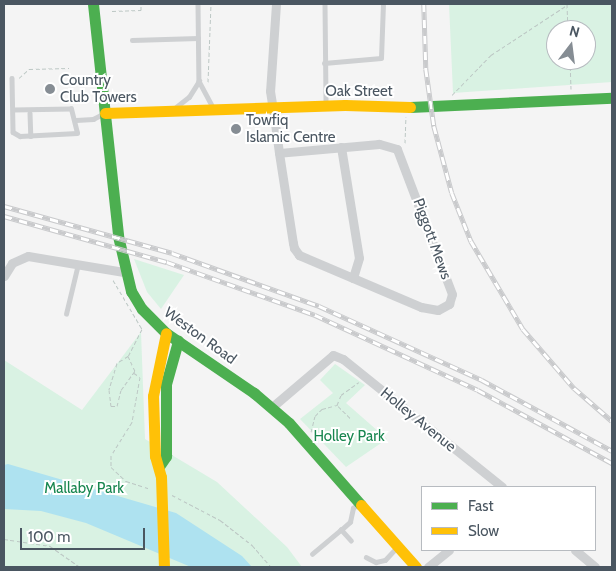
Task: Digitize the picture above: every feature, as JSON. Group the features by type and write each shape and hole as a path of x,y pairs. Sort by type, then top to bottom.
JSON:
{"main road":[{"name":"Weston Road","path":"93,4 124,272 142,308 166,333 272,407 399,545 410,565"},
{"name":"Oak Street","path":"105,113 326,106 431,107 612,98"},
{"path":"164,567 160,465 154,456 153,396 166,333"},
{"path":"160,465 166,456 166,384 178,341"}],"street":[{"name":"Piggott Mews","path":"276,4 270,91 294,248 299,254 353,278 429,310 438,310 449,304 452,294 401,153"},
{"path":"279,153 384,144 401,153"},
{"path":"341,147 359,258 353,278"},
{"path":"4,276 21,256 124,272"},
{"name":"Holley Avenue","path":"272,407 333,355 343,359 501,486"},
{"path":"428,567 448,551"},
{"path":"577,551 595,567"}],"lane":[{"path":"198,4 199,81 215,110"},
{"path":"325,4 324,63 326,106"},
{"path":"324,63 381,58 383,4"},
{"path":"132,40 198,38"},
{"path":"12,78 14,110 11,123 13,132 20,136 77,133 76,120 71,109 14,110"},
{"path":"170,112 189,97 199,81"},
{"path":"30,113 31,136"},
{"path":"76,120 93,119 105,113"},
{"path":"66,314 78,264"},
{"path":"312,554 350,522 353,508 361,502"},
{"path":"341,530 350,541"},
{"path":"366,557 376,562 384,560 399,545"}],"path":[{"path":"112,10 141,10 141,4"},
{"path":"208,84 211,4"},
{"path":"567,5 568,20"},
{"path":"450,98 491,55 567,5"},
{"path":"12,78 22,77 29,69 69,68"},
{"path":"570,70 572,100"},
{"path":"70,83 102,81"},
{"path":"401,153 405,142 406,114"},
{"path":"112,278 122,301 142,329 128,356 120,360 116,367 109,390 112,406 118,406 121,390 134,373"},
{"path":"128,356 134,373 140,377 132,422 111,455 111,467 126,481 155,490"},
{"path":"337,405 341,395 360,381"},
{"path":"337,405 351,419"},
{"path":"302,438 314,430 315,416 322,408 337,405"},
{"path":"164,493 186,500 220,520 252,545 271,567"},
{"path":"4,538 50,546 80,567"}],"green space":[{"path":"449,4 612,4 612,82 453,93"},
{"path":"134,259 184,275 161,309 147,292"},
{"name":"Mallaby Park","path":"141,332 145,439 217,482 287,547 302,567 4,567 4,360 82,410"},
{"name":"Holley Park","path":"335,364 365,385 346,403 387,439 346,467 300,419 333,393 320,380"}],"water":[{"path":"8,464 176,513 242,556 252,567 191,567 86,523 41,511 4,509 4,465"}],"railway":[{"path":"424,4 426,69 434,126 452,193 471,241 523,329 574,388 612,421"},
{"path":"4,206 172,253 319,306 482,380 612,451"},
{"path":"4,216 167,262 315,315 478,390 612,463"}],"traffic: fast":[{"path":"93,4 118,236 131,291 142,309 166,333 254,393 289,423 361,505"},
{"path":"410,107 612,98"},
{"path":"160,465 166,456 166,384 178,341"}],"traffic: slow":[{"path":"105,113 345,105 410,107"},
{"path":"161,477 155,456 153,396 166,333"},
{"path":"161,477 164,567"},
{"path":"361,505 416,567"}],"place":[{"name":"Country Club Towers","path":"50,89"},
{"name":"Towfiq Islamic Centre","path":"236,129"}]}
